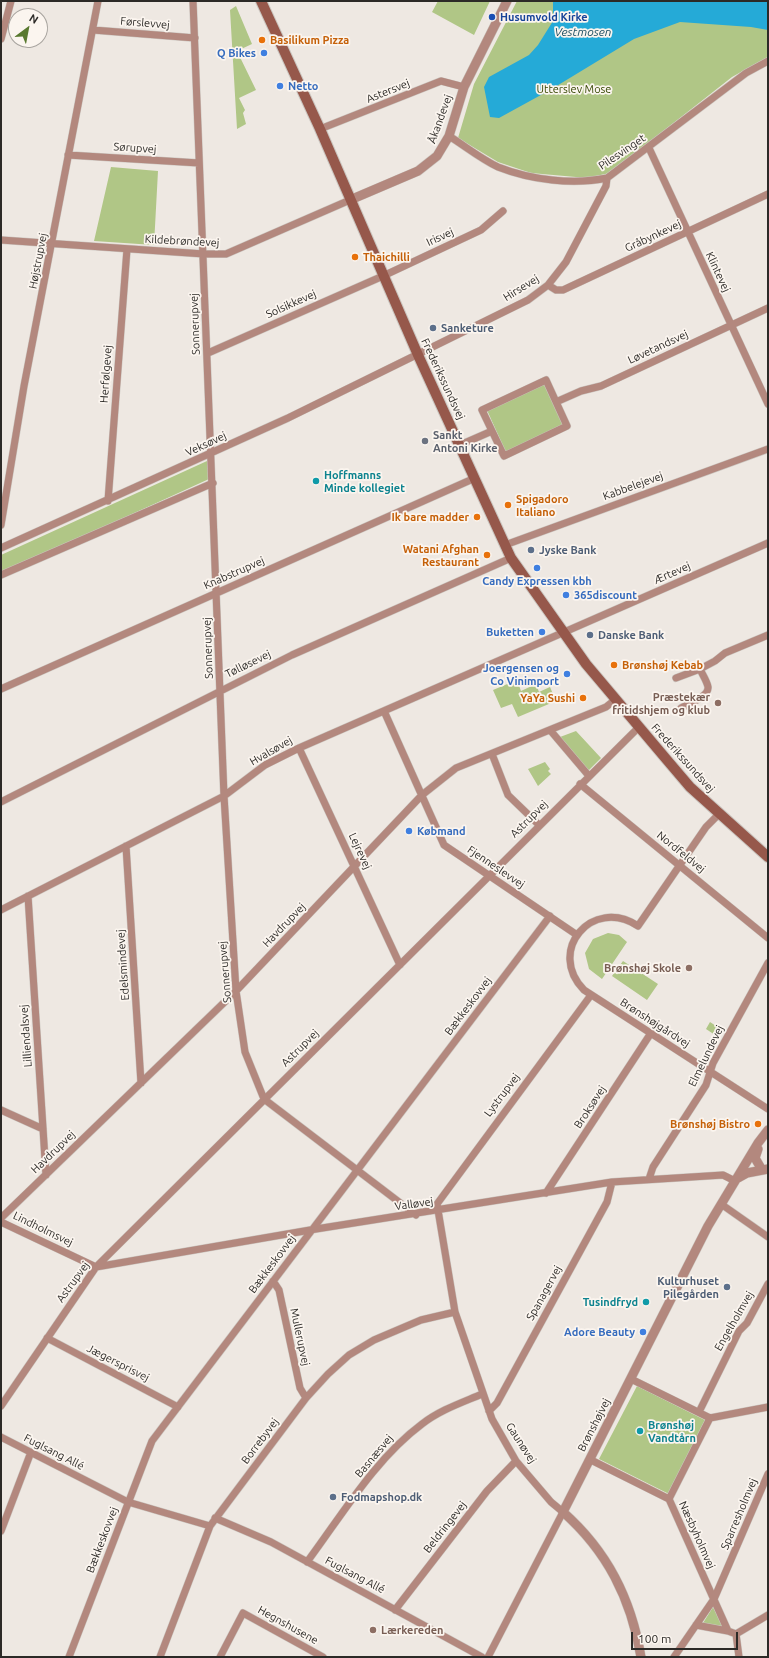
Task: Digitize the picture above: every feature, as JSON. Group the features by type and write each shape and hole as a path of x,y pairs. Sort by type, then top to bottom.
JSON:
{"main road":[{"name":"Frederikssundsvej","path":"261,1 320,129 418,355 511,558 586,664 690,787 768,857"}],"street":[{"path":"1,39 11,1"},
{"name":"Højstrupvej","path":"1,525 24,386 53,243 68,155 98,1"},
{"name":"Sonnerupvej","path":"193,1 218,592 224,796 236,991 245,1052 264,1100"},
{"name":"Åkandevej","path":"350,200 418,171 437,156 448,136 464,87 507,1"},
{"name":"Førslevvej","path":"93,30 195,38"},
{"name":"Pilesvinget","path":"448,136 497,166 514,172 564,181 590,182 607,178 649,148 746,73 768,61"},
{"name":"Astersvej","path":"320,129 441,81 464,87"},
{"name":"Klintevej","path":"649,148 768,404"},
{"name":"Sørupvej","path":"68,155 199,163"},
{"name":"Hirsevej","path":"418,355 528,300 548,285 566,262 606,186 607,178"},
{"name":"Gråbynkevej","path":"548,285 556,290 563,290 768,194"},
{"name":"Kildebrøndevej","path":"1,240 204,254 226,254 350,200"},
{"name":"Irisvej","path":"383,276 481,230 503,211"},
{"name":"Herfølgevej","path":"108,501 127,249"},
{"name":"Solsikkevej","path":"208,353 383,276"},
{"name":"Løvetandsvej","path":"556,402 580,391 601,386 768,308"},
{"name":"Veksøvej","path":"1,548 212,454 418,355"},
{"path":"546,380 556,402 567,426 504,456 482,410 546,380"},
{"path":"460,444 492,431"},
{"name":"Kabbelejevej","path":"505,545 768,449"},
{"name":"Knabstrupvej","path":"1,689 475,478"},
{"path":"1,575 213,483"},
{"name":"Ærtevej","path":"563,632 768,543"},
{"name":"Tølløsevej","path":"1,802 220,690 292,655 511,558"},
{"name":"Hvalsøvej","path":"1,910 224,796 266,765 299,748 563,632"},
{"path":"676,678 700,669 715,661 725,653 768,635"},
{"path":"680,708 700,697 707,690 708,686 700,669"},
{"name":"Havdrupvej","path":"1,1218 236,991 422,795 456,768 606,707 616,699"},
{"name":"Fjenneslevvej","path":"384,711 444,845 577,935"},
{"name":"Astrupvej","path":"1,1406 96,1267 400,965 538,825 639,727"},
{"path":"550,730 589,776"},
{"name":"Lejrevej","path":"299,748 400,965"},
{"path":"492,754 508,795 538,825"},
{"name":"Nordfeldvej","path":"580,784 768,938"},
{"path":"577,935 588,924 602,918 624,919 638,926 679,865 706,828 719,814"},
{"name":"Edelsmindevej","path":"126,846 142,1083"},
{"name":"Lilliendalsvej","path":"28,896 46,1174"},
{"name":"Bækkeskovvej","path":"69,1657 152,1442 273,1280 550,916"},
{"name":"Brønshøjgårdvej","path":"577,935 571,949 570,964 579,985 768,1109"},
{"name":"Elmelundevej","path":"649,1179 653,1167 706,1085 714,1063 766,973 768,962"},
{"name":"Lystrupvej","path":"438,1211 437,1204 447,1188 591,994"},
{"name":"Broksøvej","path":"546,1193 651,1033"},
{"path":"264,1100 416,1215"},
{"path":"1,1110 43,1129"},
{"path":"765,1134 755,1158 766,1172"},
{"name":"Brønshøjvej","path":"488,1657 591,1460 721,1204 765,1134"},
{"path":"737,1179 747,1173 766,1172"},
{"name":"Valløvej","path":"96,1267 312,1230 416,1215 612,1182 723,1176 737,1179"},
{"name":"Spanagervej","path":"489,1411 497,1403 607,1202 612,1182"},
{"path":"721,1204 768,1237"},
{"name":"Gaunøvej","path":"438,1211 455,1312 489,1411 516,1461 551,1502 582,1529 598,1548 614,1574 637,1633 641,1657"},
{"name":"Lindholmsvej","path":"1,1222 96,1267"},
{"name":"Mullerupvej","path":"273,1280 279,1290 300,1388 306,1398"},
{"name":"Engelholmvej","path":"699,1412 739,1331 747,1323 768,1284"},
{"name":"Borrebyvej","path":"160,1657 210,1526 306,1398 328,1374 349,1356 374,1340 421,1320 455,1312"},
{"name":"Jægersprisvej","path":"47,1338 178,1406"},
{"path":"631,1379 710,1418 768,1407"},
{"name":"Basnæsvej","path":"307,1562 383,1458 405,1437 434,1416 482,1394"},
{"path":"669,1499 710,1418"},
{"name":"Fuglsang Allé","path":"1,1437 128,1502 210,1526"},
{"path":"1,1531 31,1452"},
{"name":"Næsbyholmvej","path":"591,1460 669,1499 728,1631"},
{"name":"Beldringevej","path":"395,1610 487,1491 516,1461"},
{"name":"Sparresholmvej","path":"674,1657 714,1599 768,1474"},
{"name":"Fuglsang Allé","path":"215,1518 258,1535 482,1657"},
{"name":"Hegnshusene","path":"220,1657 243,1613 323,1657"},
{"path":"736,1634 768,1615"},
{"path":"696,1625 736,1634"},
{"path":"736,1634 739,1657"}],"green space":[{"path":"438,1 490,1 474,35 432,12"},
{"name":"Utterslev Mose","path":"517,1 768,1 768,57 732,77 610,173 587,178 531,173 498,162 458,138 474,84"},
{"path":"236,6 252,44 237,51 256,90 239,98 245,110 243,113 246,124 237,129 230,10"},
{"path":"111,167 158,171 154,245 94,241"},
{"path":"545,383 563,424 506,453 487,410"},
{"path":"207,461 209,479 1,574 1,555"},
{"path":"517,680 521,691 536,684 539,692 550,687 556,701 518,717 512,704 501,708 493,690"},
{"path":"576,731 601,758 588,771 560,737"},
{"path":"545,762 550,769 548,771 551,774 538,786 528,769"},
{"path":"608,933 619,935 627,942 602,979 589,969 585,953 593,939"},
{"path":"623,961 658,984 647,1000 612,976"},
{"path":"710,1022 722,1030 718,1037 706,1029"},
{"path":"637,1386 705,1420 669,1494 599,1459"},
{"path":"713,1607 722,1625 721,1626 703,1623"}],"water":[{"name":"Vestmosen","path":"553,1 768,1 768,30 751,27 680,22 634,39 550,90 499,118 490,117 484,87 489,77 529,55 538,45 553,21"}],"place":[{"name":"Husumvold Kirke","path":"492,17"},
{"name":"Basilikum Pizza","path":"262,40"},
{"name":"Q Bikes","path":"264,53"},
{"name":"Netto","path":"280,86"},
{"name":"Thaichilli","path":"355,257"},
{"name":"Sanketure","path":"433,328"},
{"name":"Sankt Antoni Kirke","path":"425,441"},
{"name":"Hoffmanns Minde kollegiet","path":"316,481"},
{"name":"Spigadoro Italiano","path":"508,505"},
{"name":"Ik bare madder","path":"477,517"},
{"name":"Jyske Bank","path":"531,550"},
{"name":"Watani Afghan Restaurant","path":"487,555"},
{"name":"Candy Expressen kbh","path":"537,568"},
{"name":"365discount","path":"566,595"},
{"name":"Buketten","path":"542,632"},
{"name":"Danske Bank","path":"590,635"},
{"name":"Brønshøj Kebab","path":"614,665"},
{"name":"Joergensen og Co Vinimport","path":"567,674"},
{"name":"YaYa Sushi","path":"583,698"},
{"name":"Præstekær fritidshjem og klub","path":"718,703"},
{"name":"Købmand","path":"409,831"},
{"name":"Brønshøj Skole","path":"689,968"},
{"name":"Brønshøj Bistro","path":"758,1124"},
{"name":"Kulturhuset Pilegården","path":"727,1287"},
{"name":"Tusindfryd","path":"646,1302"},
{"name":"Adore Beauty","path":"643,1332"},
{"name":"Brønshøj Vandtårn","path":"640,1431"},
{"name":"Fodmapshop.dk","path":"333,1497"},
{"name":"Lærkereden","path":"373,1630"}]}
